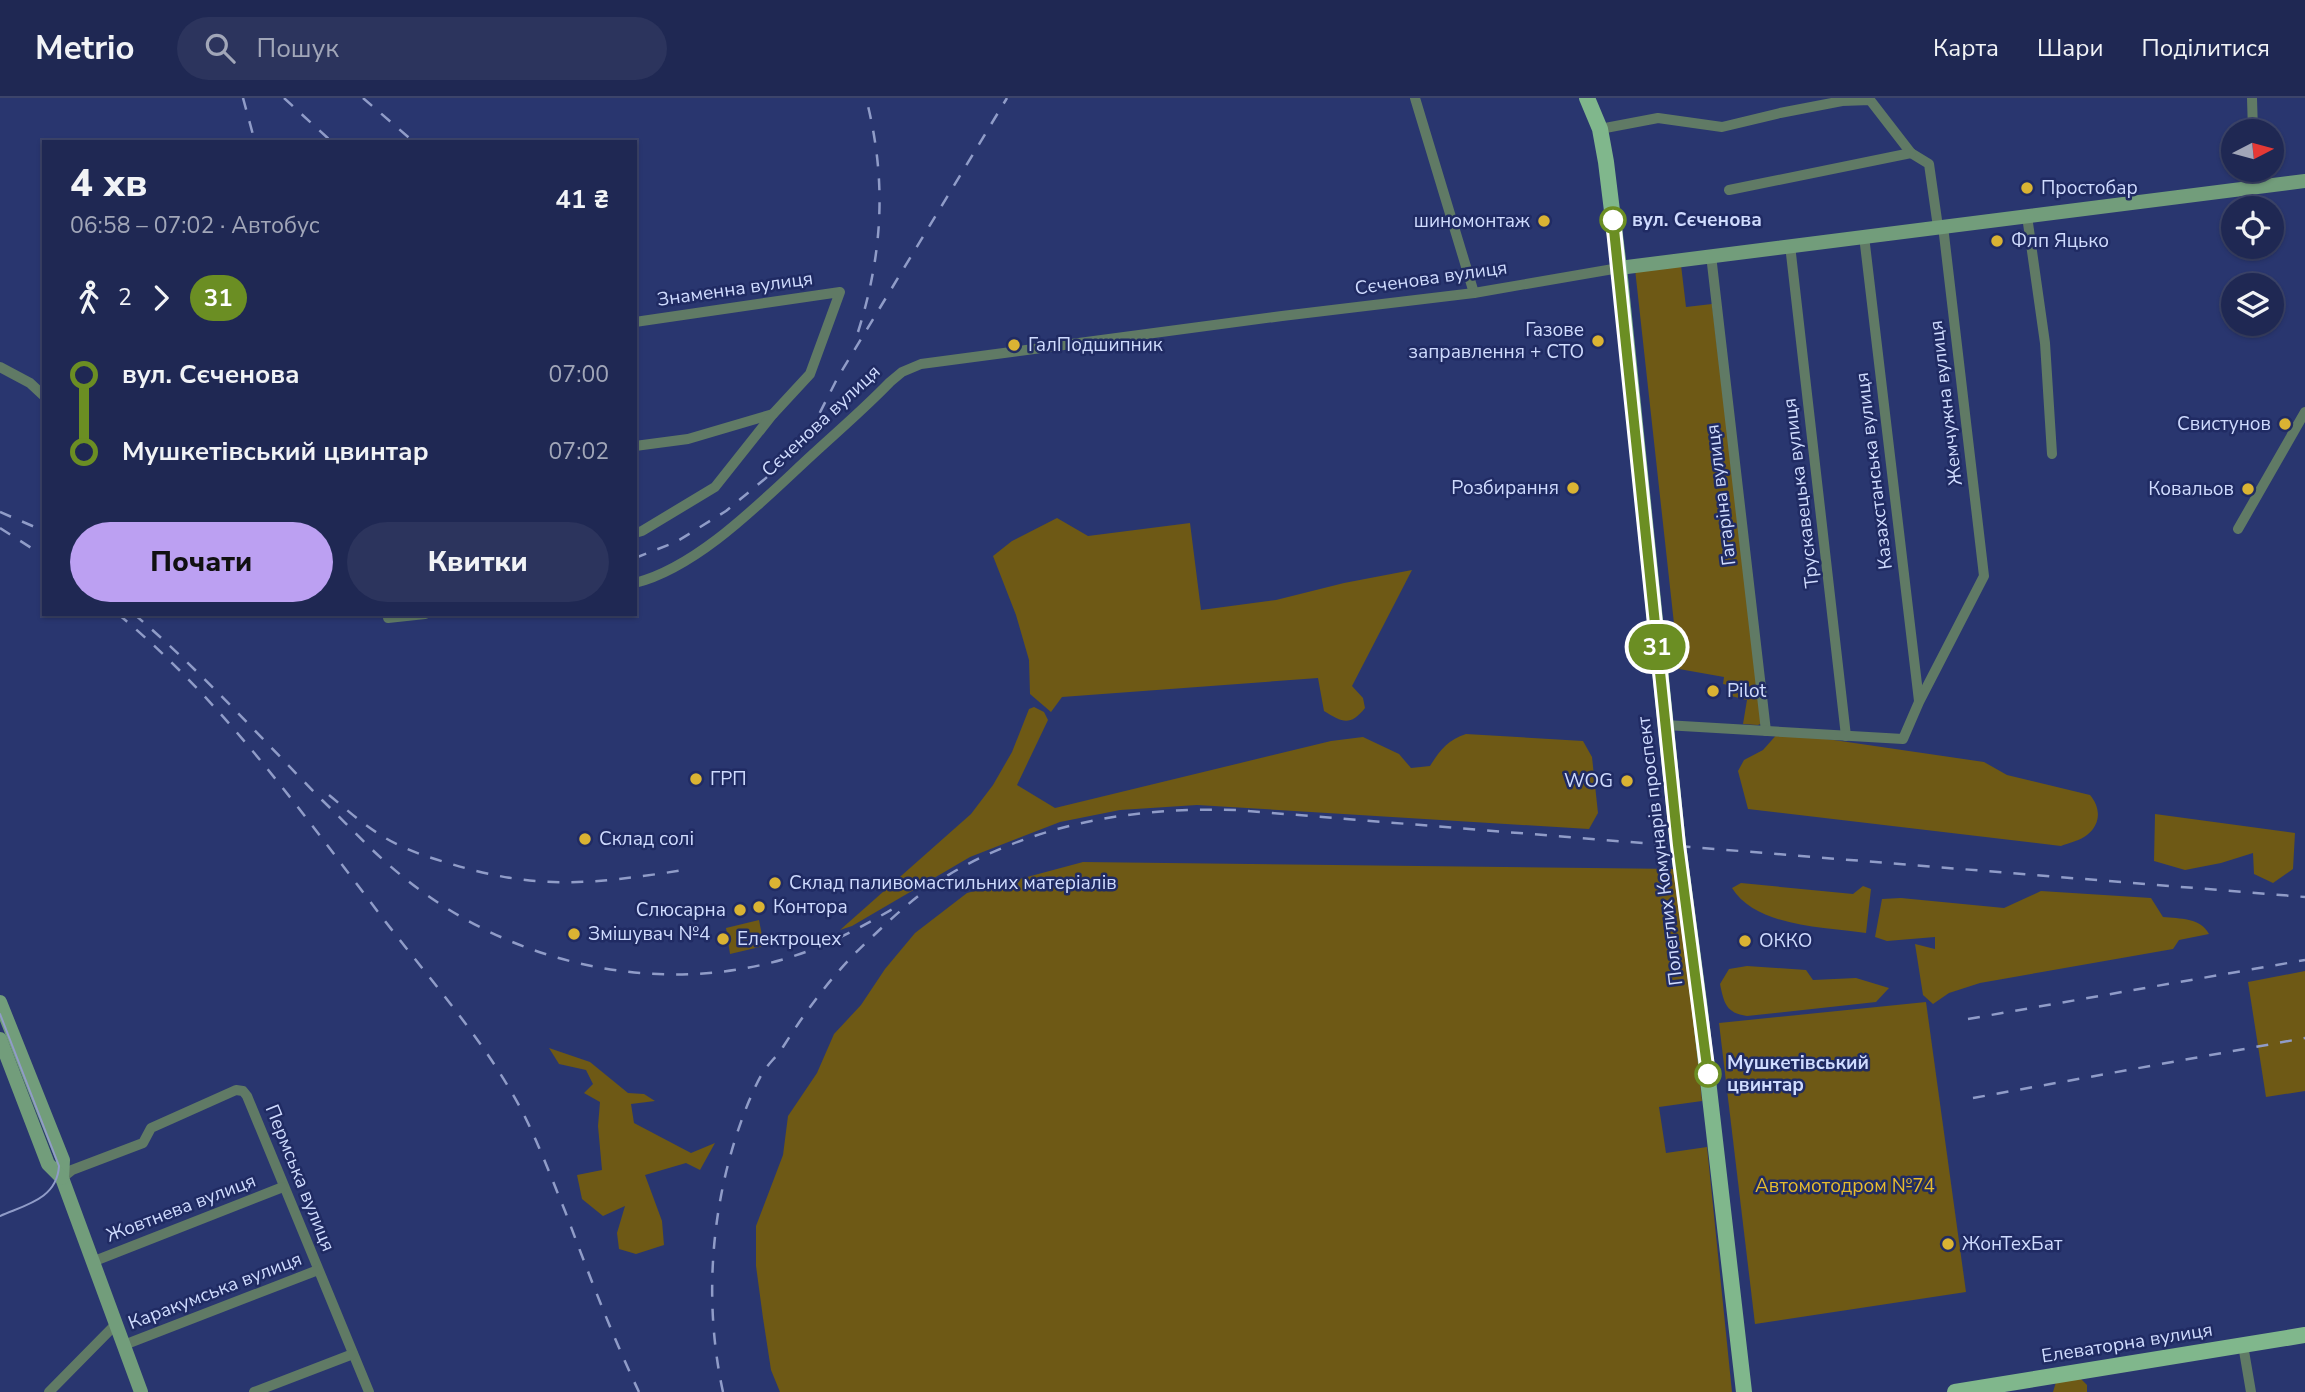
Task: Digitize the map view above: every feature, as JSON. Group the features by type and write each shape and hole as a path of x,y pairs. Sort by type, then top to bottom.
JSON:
{"main road":[{"name":"Полеглих Комунарів проспект","path":"1587,98 1600,128 1619,268 1665,725 1744,1391"},
{"name":"Елеваторна вулиця","path":"1955,1392 2305,1335"}],"street":[{"path":"1415,98 1474,293"},
{"path":"2252,98 2253,119"},
{"name":"Жемчужна вулиця","path":"1600,128 1658,118 1722,127 1842,101 1870,100 1911,153 1928,164 1940,226 1984,576 1919,702"},
{"path":"1729,190 1911,153"},
{"name":"Сєченова вулиця","path":"637,582 678,565 717,538 769,494 890,382 902,372 921,364 1270,317 1474,293 1711,255 2305,181"},
{"path":"2254,182 2254,187"},
{"path":"2027,216 2045,342 2052,454"},
{"name":"Казахстанська вулиця","path":"1864,236 1919,702"},
{"name":"Трускавецька вулиця","path":"1790,245 1846,736"},
{"name":"Гагаріна вулиця","path":"1711,255 1766,731"},
{"name":"Знаменна вулиця","path":"637,322 840,292 810,373 773,414"},
{"path":"0,367 30,383 42,394"},
{"path":"2238,529 2305,412"},
{"path":"637,446 688,439 773,414"},
{"path":"637,532 715,487 773,414"},
{"path":"388,618 406,616"},
{"path":"1665,725 1903,739 1919,702"},
{"path":"0,1002 63,1160 62,1178 141,1392"},
{"path":"0,1039 48,1164 62,1178"},
{"name":"Пермська вулиця","path":"62,1178 72,1170 143,1143 150,1128 236,1090 243,1091 369,1392"},
{"name":"Жовтнева вулиця","path":"92,1262 283,1187"},
{"name":"Каракумська вулиця","path":"124,1345 318,1270"},
{"path":"49,1392 116,1324"},
{"path":"2243,1345 2250,1392"},
{"path":"254,1392 353,1354"}],"green space":[{"path":"1681,265 1686,307 1712,304 1762,723 1758,725 1743,724 1747,700 1727,695 1728,685 1723,684 1724,677 1679,669 1635,269"},
{"path":"1057,518 1088,536 1190,523 1201,610 1276,600 1412,570 1352,686 1363,698 1365,708 1355,718 1346,721 1324,711 1318,678 1062,697 1051,712 1030,694 1029,660 1016,615 993,556 1012,541"},
{"path":"1034,707 1044,712 1048,720 1017,785 1055,808 1331,741 1363,737 1399,754 1411,768 1430,766 1445,746 1466,734 1583,741 1592,757 1598,813 1589,829 1197,805 1120,810 1060,822 970,857 852,926 840,930 971,814 993,785 1012,752 1029,709"},
{"path":"1779,732 1984,762 2007,775 2090,795 2098,810 2097,821 2092,831 2084,837 2061,846 1748,809 1738,771 1744,760 1763,750"},
{"path":"2155,814 2295,833 2293,869 2273,883 2254,874 2253,853 2185,870 2154,861"},
{"name":"Мушкетівський цвинтар","path":"1083,862 1678,869 1702,1101 1659,1107 1666,1153 1707,1147 1732,1392 780,1392 771,1370 763,1318 756,1266 756,1226 783,1155 788,1116 817,1073 834,1034 861,1005 885,969 915,933 967,893"},
{"path":"1741,883 1853,894 1863,886 1871,889 1866,933 1774,918 1743,901 1732,888"},
{"path":"2041,891 2151,898 2163,917 2195,922 2209,934 2179,940 2173,949 1980,983 1949,993 1933,1004 1923,995 1915,944 1935,949 1935,937 1887,941 1875,937 1882,899 1901,898 2004,908"},
{"path":"759,920 764,946 730,954 726,928"},
{"path":"1747,966 1806,970 1813,980 1856,978 1889,988 1876,1002 1740,1015 1727,1006 1720,984 1729,969"},
{"path":"2305,971 2305,1091 2266,1097 2248,982"},
{"name":"Автомотодром №74","path":"1926,1002 1966,1292 1755,1324 1719,1023"},
{"path":"549,1048 590,1062 628,1093 644,1094 655,1101 631,1104 634,1123 691,1153 715,1143 700,1170 686,1163 645,1175 662,1221 664,1245 636,1254 619,1249 617,1233 625,1206 603,1216 582,1199 577,1175 602,1170 598,1126 600,1102 584,1093 593,1084 586,1070 559,1064"},
{"path":"2081,1379 2087,1385 2087,1392 2053,1392 2056,1382"}],"tram line":[{"path":"0,1014 59,1166 57,1177 46,1193 29,1204 0,1216"}],"railway":[{"path":"243,98 254,140"},
{"path":"284,98 330,140"},
{"path":"363,98 412,140"},
{"path":"858,332 873,274 879,216 877,158 866,98"},
{"path":"637,557 676,542 726,511 772,473 809,434 838,377 1007,98"},
{"path":"0,512 42,530"},
{"path":"0,528 42,555"},
{"path":"120,616 192,683 260,760 491,1059 533,1134 609,1325 639,1392"},
{"path":"136,616 207,681 385,861 452,911 500,937 552,956 605,968 660,974 714,973 769,963 821,946 896,907"},
{"path":"329,795 366,825 395,843 480,872 510,878 566,882 621,879 684,870"},
{"path":"723,1392 713,1319 714,1244 726,1171 736,1135 761,1075 835,975 912,901 955,871 988,854 1056,829 1163,811 1236,810 2305,897"},
{"path":"1968,1019 2305,960"},
{"path":"1973,1098 2305,1038"}],"bus line":[{"name":"31","path":"1613,220 1678,845 1708,1074"}],"place":[{"name":"Простобар","path":"2027,188"},
{"name":"вул. Сєченова","path":"1613,220"},
{"name":"шиномонтаж","path":"1544,221"},
{"name":"Флп Яцько","path":"1997,241"},
{"name":"Газове заправлення + СТО","path":"1598,341"},
{"name":"ГалПодшипник","path":"1014,345"},
{"name":"Свистунов","path":"2285,424"},
{"name":"Розбирання","path":"1573,488"},
{"name":"Ковальов","path":"2248,489"},
{"name":"Pilot","path":"1713,691"},
{"name":"ГРП","path":"696,779"},
{"name":"WOG","path":"1627,781"},
{"name":"Склад солі","path":"585,839"},
{"name":"Склад паливомастильних матеріалів","path":"775,883"},
{"name":"Контора","path":"759,907"},
{"name":"Слюсарна","path":"740,910"},
{"name":"Змішувач №4","path":"574,934"},
{"name":"Електроцех","path":"723,939"},
{"name":"ОККО","path":"1745,941"},
{"name":"Мушкетівський цвинтар","path":"1708,1074"},
{"name":"ЖонТехБат","path":"1948,1244"}]}
